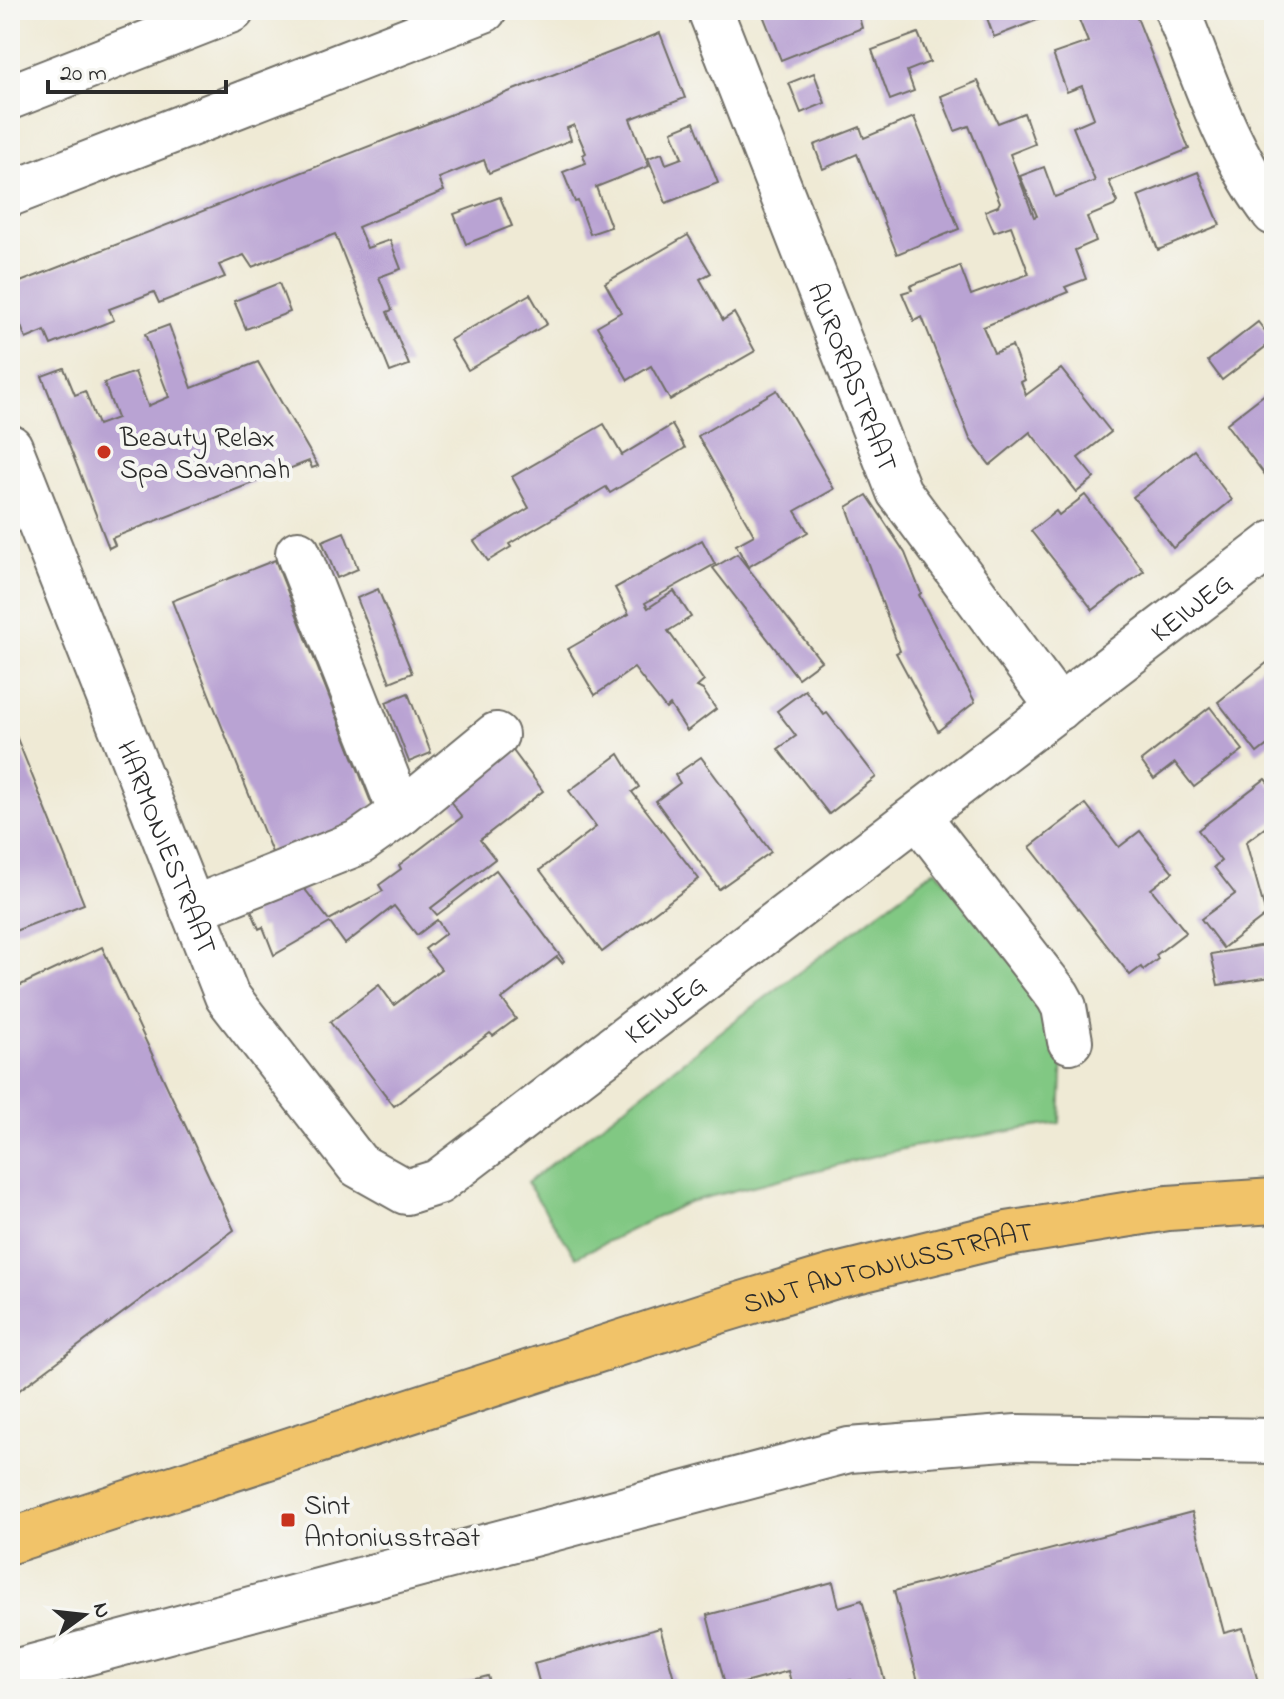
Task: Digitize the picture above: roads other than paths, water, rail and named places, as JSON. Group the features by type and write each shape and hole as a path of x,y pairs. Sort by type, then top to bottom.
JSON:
{"main road":[{"name":"SINT ANTONIUSSTRAAT","path":"10,1541 692,1319 832,1277 1007,1234 1168,1208 1274,1201"}],"street":[{"path":"10,97 232,10"},
{"path":"10,194 484,10"},
{"name":"AURORASTRAAT","path":"710,10 899,492 1059,708"},
{"path":"1177,10 1232,146 1257,191 1274,213"},
{"name":"HARMONIESTRAAT","path":"10,447 227,996 358,1165 406,1192"},
{"name":"KEIWEG","path":"406,1192 438,1182 1274,543"},
{"path":"298,553 401,813"},
{"path":"192,909 360,842 401,813 496,735"},
{"path":"918,816 1058,996 1064,1007 1070,1041"},
{"path":"10,1673 849,1450 1017,1437 1274,1441"}],"place":[{"name":"Beauty Relax Spa Savannah","path":"104,452"},
{"name":"Sint Antoniusstraat","path":"288,1520"}]}
